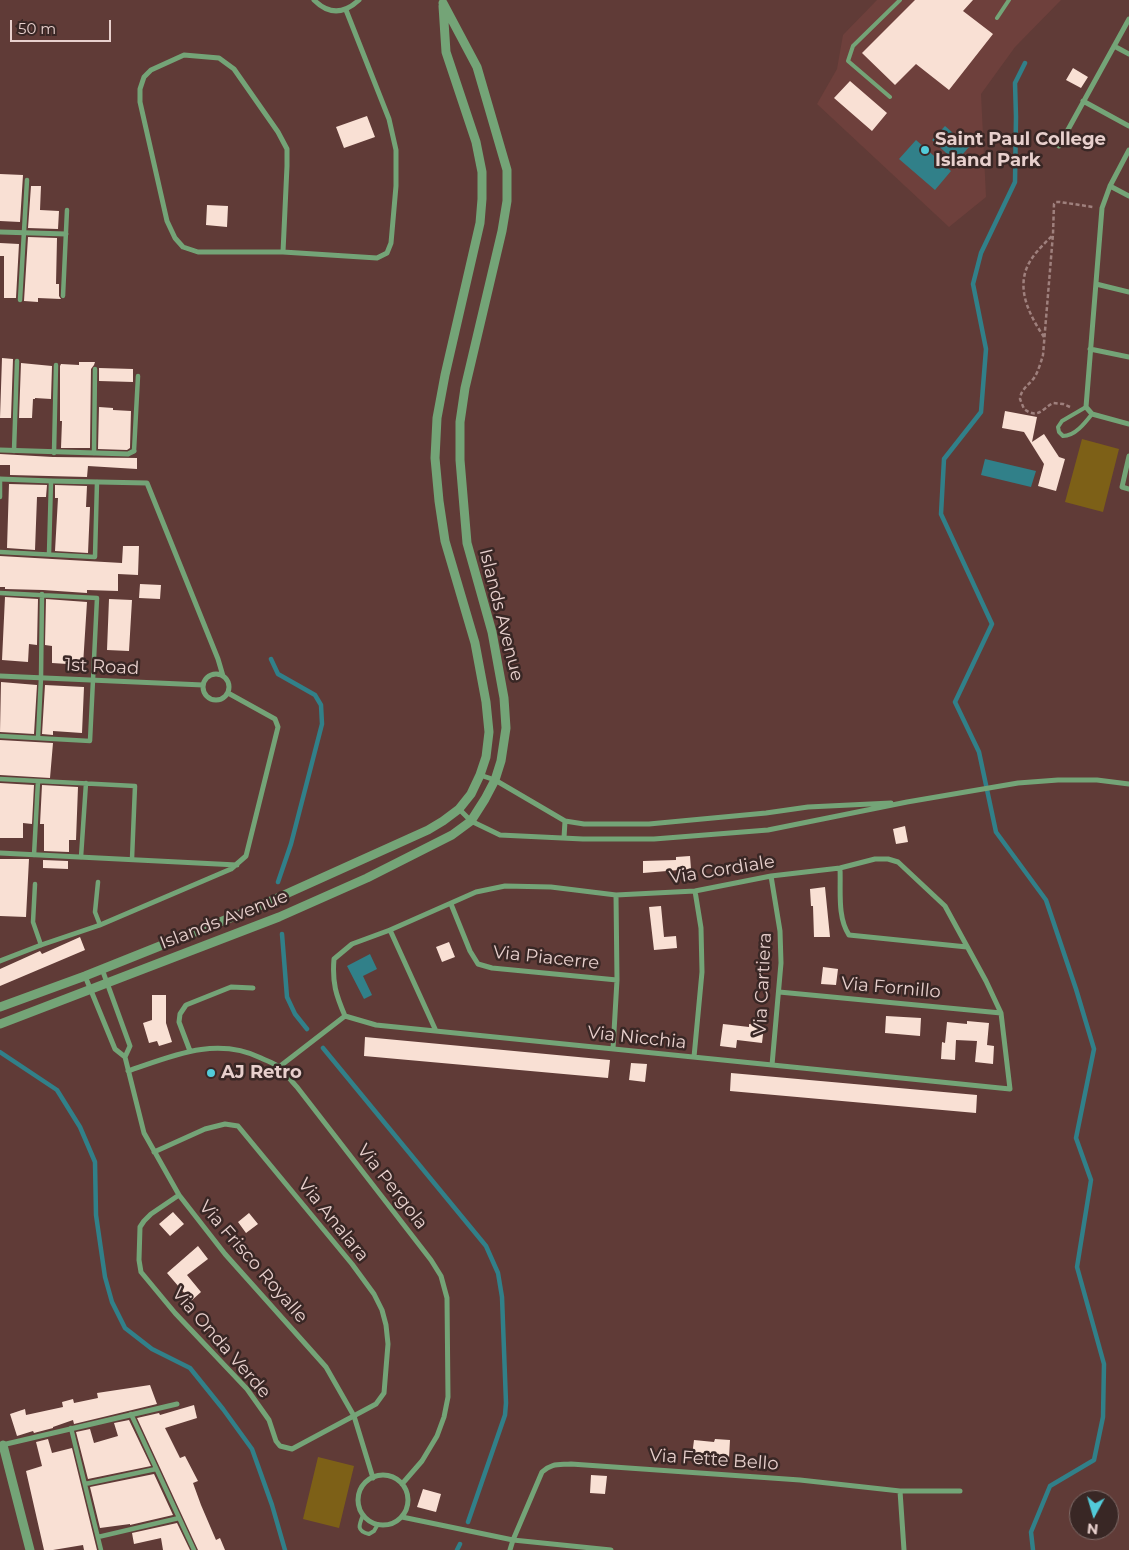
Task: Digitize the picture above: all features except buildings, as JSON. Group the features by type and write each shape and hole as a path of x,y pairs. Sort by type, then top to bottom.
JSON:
{"street":[{"path":"314,0 324,9 333,11 346,10 359,0"},
{"name":"Islands Avenue","path":"0,1007 85,976 263,904 428,830 444,821 459,809 471,794 480,775 486,758 489,732 486,702 476,643 445,541 435,458 437,418 445,376 480,223 482,172 476,142 446,52 442,2"},
{"name":"Islands Avenue","path":"0,1024 279,917 367,878 452,835 471,821 495,780 501,761 506,728 504,698 492,632 467,543 460,460 460,422 465,388 502,231 507,201 507,170 478,67 442,2"},
{"path":"283,252 287,149 278,132 234,69 219,58 184,55 152,70 144,77 140,89 140,102 167,221 175,238 183,247 198,252 283,252 377,258 387,253 391,243 396,186 396,150 389,119 346,10"},
{"path":"1059,146 1129,19"},
{"path":"1114,46 1129,54"},
{"path":"1084,101 1129,126"},
{"path":"1129,150 1110,186 1102,208 1086,407 1092,414 1129,424"},
{"path":"20,300 27,180"},
{"path":"1110,186 1129,196"},
{"path":"63,296 67,210"},
{"path":"0,232 66,234"},
{"path":"1096,284 1129,292"},
{"path":"1090,349 1129,357"},
{"path":"14,451 17,361"},
{"path":"54,453 56,365"},
{"path":"94,453 95,369"},
{"path":"0,450 128,454 134,451 138,376"},
{"path":"1129,456 1122,487 1129,489"},
{"path":"0,497 0,478 147,483 218,659 223,676 229,686 228,693 220,699 210,698 204,690 205,679 210,675 223,676"},
{"path":"49,554 51,481"},
{"path":"0,552 94,557 97,482"},
{"path":"0,593 97,598 90,741 0,736"},
{"path":"38,738 42,594"},
{"name":"1st Road","path":"0,676 203,685"},
{"path":"0,961 100,925 230,869 246,856 278,728 275,719 228,693"},
{"path":"480,775 495,780 565,821 584,824 649,824 766,813 808,806 907,802"},
{"path":"0,779 135,786 132,859"},
{"path":"459,809 471,821 500,835 607,840 654,839 768,830 907,802 1018,783 1097,780 1129,784"},
{"path":"34,854 38,781"},
{"path":"81,857 86,783"},
{"path":"564,838 565,821"},
{"path":"0,853 237,865"},
{"name":"Via Cordiale","path":"346,1016 337,998 332,976 334,959 352,944 390,930 476,892 505,886 551,887 616,895 695,891 771,876 840,868 875,859 888,859 898,862 944,906 986,981 1001,1013 1010,1089"},
{"path":"840,868 842,917 844,928 849,935 967,946"},
{"name":"Via Cartiera","path":"771,876 780,931 779,992 772,1065"},
{"path":"98,882 95,912 100,925"},
{"path":"35,884 33,922 41,945"},
{"path":"694,1057 702,972 701,928 695,891"},
{"path":"613,1049 618,980 616,895"},
{"name":"Via Piacerre","path":"451,904 470,951 478,964 492,968 618,980"},
{"path":"390,930 436,1031"},
{"name":"Via Frisco Royalle","path":"102,969 130,1046 125,1057 128,1071 144,1133 154,1152 179,1195 225,1254 326,1367 354,1416 373,1478"},
{"name":"Via Frisco Royalle","path":"85,976 115,1049 125,1057"},
{"path":"190,1051 179,1022 180,1014 186,1005 231,987 253,988"},
{"name":"Via Fornillo","path":"779,992 1001,1013"},
{"path":"279,1067 346,1016"},
{"name":"Via Nicchia","path":"346,1016 376,1025 1010,1089"},
{"name":"Via Pergola","path":"128,1071 190,1051 216,1047 253,1054 279,1067 297,1087 431,1260 441,1276 447,1298 448,1397 444,1417 437,1436 422,1461 402,1484"},
{"name":"Via Analara","path":"154,1152 205,1129 225,1124 238,1126 352,1264 374,1294 382,1310 388,1344 384,1393 376,1404 354,1416"},
{"name":"Via Onda Verde","path":"179,1195 151,1214 140,1227 139,1260 141,1272 175,1313 248,1389 268,1420 276,1441 280,1446 292,1449 354,1416"},
{"path":"30,1550 2,1445 176,1404"},
{"path":"131,1414 194,1550"},
{"path":"71,1428 101,1550"},
{"name":"Via Fette Bello","path":"510,1550 542,1472 549,1466 556,1465 571,1464 790,1479 900,1491 960,1491"},
{"path":"85,1484 156,1468"},
{"path":"380,1476 396,1478 402,1484 406,1490 408,1504 402,1517 391,1524 378,1524 367,1519 360,1508 359,1494 362,1487 373,1478 380,1476"},
{"path":"900,1491 904,1550"},
{"path":"402,1517 513,1540 585,1549 611,1550"},
{"path":"98,1537 179,1518"}],"lane":[{"path":"890,97 848,61 853,46 900,0"},
{"path":"997,18 1009,0"},
{"path":"1086,407 1062,422 1058,426 1059,432 1063,436 1069,436 1085,424 1092,414"},
{"path":"363,1514 359,1524 363,1533 369,1534 374,1531 378,1524"}],"path":[{"path":"1077,413 1068,406 1058,403 1049,405 1042,412 1033,414 1028,412 1021,404 1020,394 1034,378 1042,362 1054,204 1056,202 1102,208"},
{"path":"1045,338 1027,308 1024,287 1028,265 1034,255 1053,234"}],"shaded area":[{"name":"Saint Paul College Island Park","path":"877,0 1061,0 1015,47 981,94 986,197 949,227 817,104 837,69 843,35"},
{"path":"1082,439 1119,449 1103,512 1065,502"},
{"path":"318,1457 354,1466 339,1528 303,1519"}],"water":[{"path":"945,126 969,147 956,162 932,140"},
{"path":"916,140 951,171 935,190 899,159"},
{"path":"985,459 1036,471 1031,487 981,475"},
{"path":"370,954 377,969 363,976 372,995 364,999 347,966"}],"waterway":[{"path":"1025,63 1015,83 1015,182 981,253 973,284 986,349 981,412 944,459 941,514 992,624 955,702 979,752 996,832 1046,900 1094,1049 1076,1138 1091,1180 1077,1267 1104,1364 1103,1417 1094,1460 1050,1486 1031,1532 1033,1550"},
{"path":"271,659 278,674 315,695 321,705 322,724 291,844 278,882"},
{"path":"282,934 287,997 295,1014 307,1029"},
{"path":"323,1048 486,1246 498,1273 502,1297 505,1415 468,1522"},
{"path":"0,1052 57,1090 80,1127 95,1162 96,1215 105,1277 112,1302 125,1328 152,1349 190,1368 252,1449 272,1505 285,1550"},
{"path":"457,1550 460,1544"}],"place":[{"name":"Saint Paul College Island Park","path":"925,150"},
{"name":"AJ Retro","path":"211,1073"}]}
